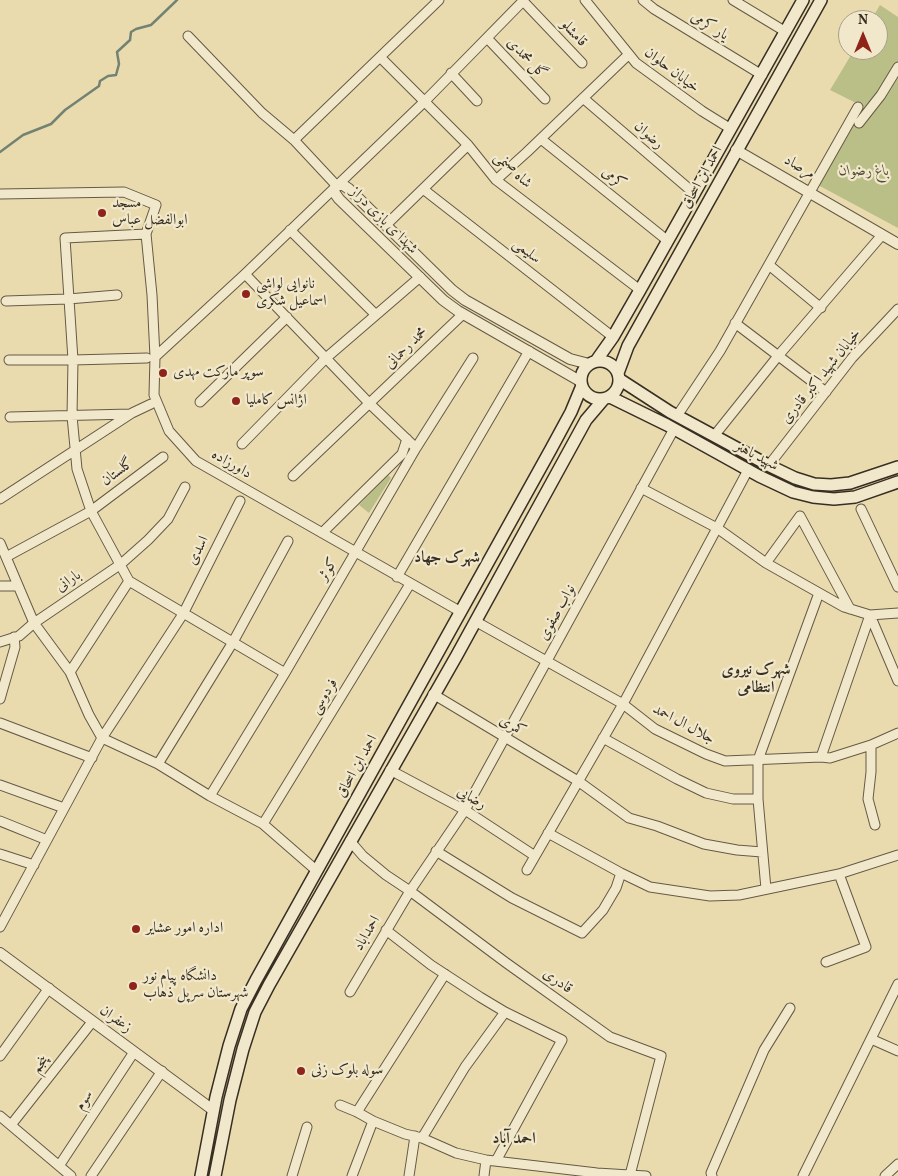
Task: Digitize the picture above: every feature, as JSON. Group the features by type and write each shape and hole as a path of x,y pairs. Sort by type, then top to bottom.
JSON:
{"main road":[{"name":"احمد ابن اسحاق","path":"592,363 613,337 804,0"},
{"name":"احمد ابن اسحاق","path":"619,376 628,346 821,0"},
{"path":"606,362 615,368 619,376 617,389 606,398 590,398 581,384 581,374 592,363 606,362"},
{"name":"شهید باهنر","path":"619,376 677,416 795,478 814,484 850,483 898,466"},
{"name":"احمد ابن اسحاق","path":"201,1176 213,1110 228,1046 241,1009 571,412 581,384"},
{"name":"احمد ابن اسحاق","path":"215,1176 230,1100 255,1012 586,420 606,398"},
{"name":"شهید باهنر","path":"606,398 674,429 764,479 793,492 813,497 834,499 854,497 898,482"},
{"path":"745,468 750,455"},
{"path":"764,479 763,471 770,465"},
{"path":"339,832 338,839 341,842 346,843 350,841"},
{"path":"323,860 331,859 335,862 335,867"}],"street":[{"path":"294,140 439,0"},
{"path":"9,360 151,358 245,274 424,102 524,0"},
{"name":"قامشلو","path":"524,0 582,63"},
{"name":"خیابان حلوان","path":"586,0 636,63 702,111 732,129"},
{"name":"یار کرمی","path":"643,0 654,9 762,75"},
{"path":"733,0 786,32"},
{"path":"188,36 262,113 294,140 336,185"},
{"name":"گل محمدی","path":"487,38 545,99"},
{"path":"496,180 628,55"},
{"name":"شاه صنمی","path":"380,57 468,145 496,180 640,290"},
{"path":"859,123 881,95 898,67"},
{"path":"451,73 477,101"},
{"name":"رضوان","path":"583,98 694,194"},
{"path":"677,416 720,351 809,191 858,108"},
{"name":"کرمی","path":"540,139 668,241"},
{"path":"386,225 468,145"},
{"name":"مرصاد","path":"736,150 898,244"},
{"name":"شهدا ی بازی دراز","path":"581,384 529,351 462,314 443,300 339,199 334,192 336,185 343,185 349,190 452,290 465,300 570,359 592,363"},
{"name":"سلیمی","path":"423,189 613,337"},
{"path":"0,194 124,192 156,205 146,234 65,238 76,469 91,511 129,581 285,673"},
{"path":"290,230 376,315"},
{"name":"داورزاده","path":"146,234 152,295 151,358 154,395 169,431 196,461 461,612"},
{"path":"714,436 778,356 882,235"},
{"path":"768,264 821,308"},
{"path":"245,274 370,404 416,448"},
{"path":"242,444 326,358 420,277"},
{"path":"6,301 117,295"},
{"name":"خیابان شهید اکبر قادری","path":"770,465 852,358 898,309"},
{"name":"محمد رحمانی","path":"293,476 462,314"},
{"path":"200,402 287,317"},
{"path":"735,323 826,392"},
{"path":"398,577 529,351"},
{"name":"کوثر","path":"210,796 285,673 416,448 473,358"},
{"path":"0,499 150,404"},
{"path":"10,417 132,414"},
{"name":"نواب صفوی","path":"436,851 465,810 674,429"},
{"path":"322,533 402,454 407,439"},
{"name":"گلستان","path":"6,557 91,511 162,457"},
{"path":"527,870 623,704 717,528 745,468"},
{"name":"بارانی","path":"0,642 19,636 34,623 121,564 168,519 185,487"},
{"path":"641,488 717,528 766,564 850,609 870,615 898,613"},
{"name":"اسدی","path":"0,927 102,738 183,614 240,501"},
{"path":"862,509 898,587"},
{"path":"766,564 800,516 850,609"},
{"path":"158,764 233,642 288,541"},
{"path":"0,543 34,623 70,672 89,715 102,738 158,764 210,796 263,824 317,871"},
{"path":"70,672 129,581"},
{"name":"فردوسی","path":"263,824 410,584"},
{"path":"0,586 18,586"},
{"path":"766,889 758,799 758,760 819,593"},
{"path":"870,615 898,681"},
{"path":"820,757 870,615"},
{"name":"جلال ال احمد","path":"475,621 623,704 655,729 706,754 725,760 830,758 871,745 898,733"},
{"path":"0,699 15,647 14,637"},
{"name":"کمری","path":"433,694 578,781 629,818 657,826 704,844 762,852"},
{"path":"0,723 92,758"},
{"path":"603,738 706,793 733,798 758,799"},
{"path":"871,745 868,799 875,825"},
{"name":"رضایی","path":"390,770 465,810 535,856"},
{"path":"0,785 64,808"},
{"path":"0,821 48,840"},
{"path":"548,833 650,887 710,896 740,895 839,874 898,855"},
{"name":"قادری","path":"350,841 386,875 610,1037 661,1056 630,1175"},
{"path":"436,851 512,898 582,933 603,910 616,888 621,873"},
{"name":"احمداباد","path":"350,992 386,930 436,851"},
{"path":"0,854 34,865"},
{"path":"826,962 866,947 839,874"},
{"path":"386,930 431,965 505,1012 562,1040 491,1160 484,1176"},
{"name":"زعفران","path":"0,953 213,1110"},
{"path":"357,1112 445,974"},
{"path":"803,1176 898,984"},
{"path":"0,1056 49,988"},
{"path":"712,1176 711,1172 764,1050 790,1008"},
{"path":"409,1176 419,1137 505,1012"},
{"name":"پنجم","path":"11,1125 92,1022"},
{"path":"870,1039 898,1051"},
{"name":"سوم","path":"59,1166 134,1052"},
{"path":"91,1176 162,1071"},
{"path":"340,1105 373,1121 419,1137 456,1154 597,1175 646,1176"},
{"path":"0,1116 71,1176"},
{"path":"352,1176 373,1121"},
{"path":"292,1176 308,1127"},
{"path":"885,1176 898,1164"}],"green space":[{"name":"باغ رضوان","path":"880,5 888,10 877,10"},
{"name":"باغ رضوان","path":"888,10 898,17 898,228 818,185 864,107 830,90 848,60 888,60"},
{"path":"388,475 391,478 369,513 359,505"}],"waterway":[{"path":"0,152 23,135 51,124 65,110 99,86 100,81 108,76 116,75 119,64 117,52 130,40 131,32 151,25 177,0"}],"place":[{"name":"مسجد ابوالفضل عباس","path":"102,213"},
{"name":"نانوایی لواشی اسماعیل شکری","path":"246,294"},
{"name":"سوپر مارکت مهدی","path":"163,373"},
{"name":"اژانس کاملیا","path":"236,401"},
{"name":"اداره امور عشایر","path":"136,929"},
{"name":"دانشگاه پیام نور شهرستان سرپل ذهاب","path":"133,986"},
{"name":"سوله بلوک زنی","path":"301,1071"}],"district":[{"name":"شهرک جهاد","path":"447,559"},
{"name":"شهرک نیروی انتظامی","path":"756,680"},
{"name":"احمد آباد","path":"514,1140"}]}
